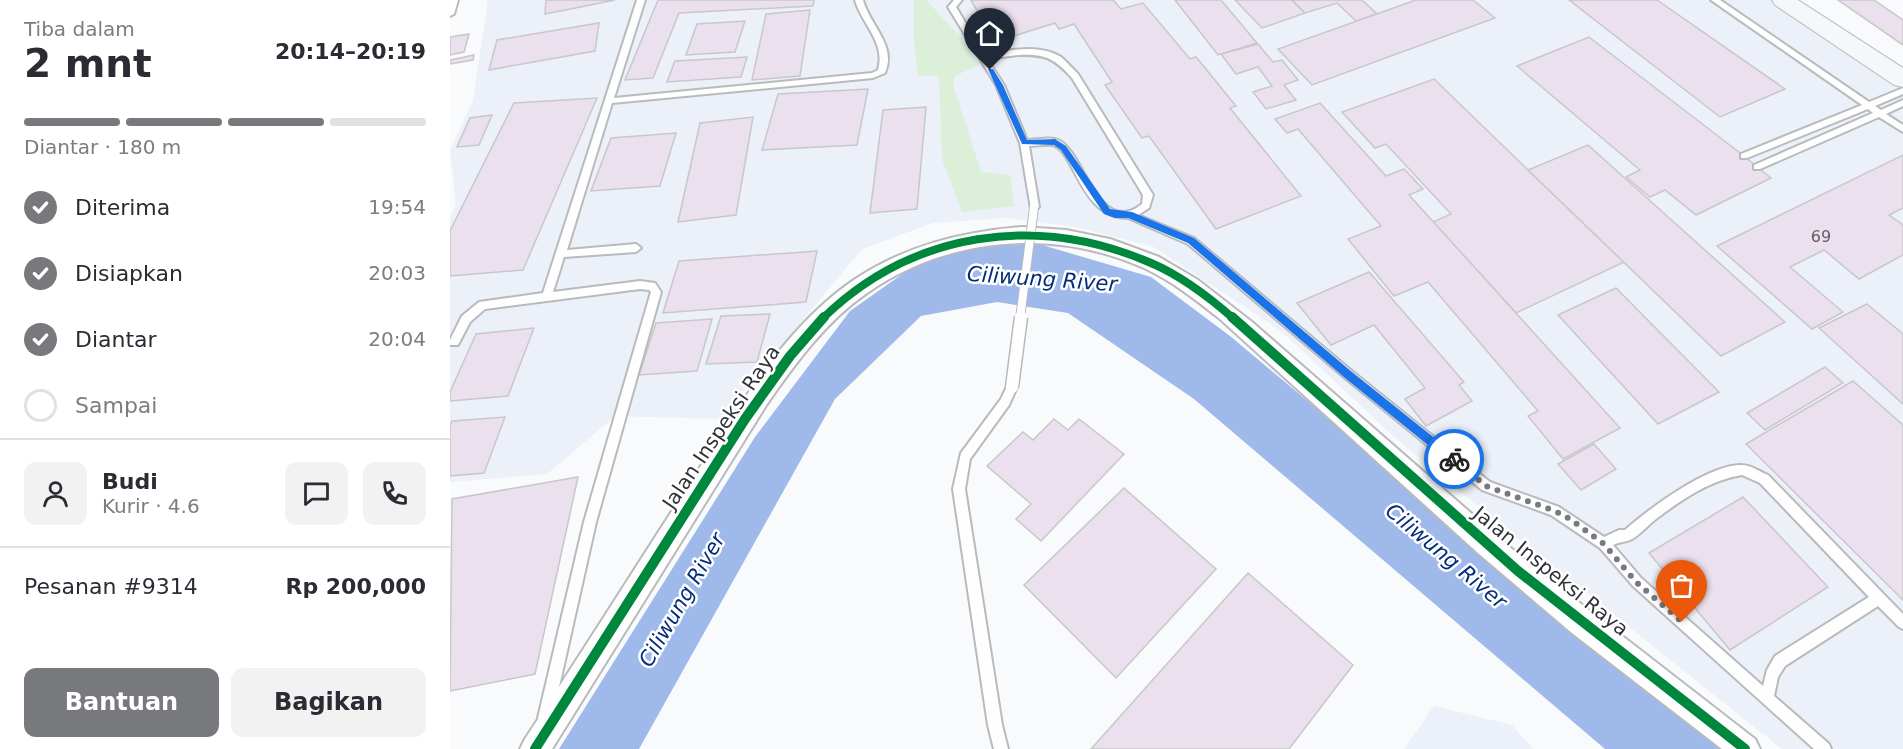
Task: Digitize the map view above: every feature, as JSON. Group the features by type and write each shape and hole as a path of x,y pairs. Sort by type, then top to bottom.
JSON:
{"main road":[{"path":"1784,0 1903,79"}],"street":[{"name":"Jalan Inspeksi Raya","path":"537,746 751,409 792,352 826,315 860,285 896,265 931,248 1005,234 1048,236 1094,244 1152,263 1182,279 1238,323 1519,572 1745,749"}],"lane":[{"path":"450,14 454,0"},
{"path":"547,297 641,0"},
{"path":"609,101 873,75 882,71 886,59 878,32 861,9 860,0"},
{"path":"958,0 952,7 999,85 1024,142 1034,207 1012,387 1005,402 965,457 959,489 995,725 1001,749"},
{"path":"1715,0 1903,129"},
{"path":"982,57 1027,53 1052,56 1064,63 1075,76 1148,195 1146,206 1129,215"},
{"path":"1744,156 1903,91"},
{"path":"1756,167 1903,103"},
{"path":"1024,142 1055,142 1064,148 1107,212 1129,215 1191,241 1349,375 1486,486 1555,511 1604,544 1636,582 1824,749"},
{"path":"560,254 636,248"},
{"path":"454,342 466,319 483,305 640,285 652,286 656,292 590,522 537,746"},
{"path":"1604,544 1619,536 1628,535 1686,492 1731,471 1745,470 1764,479 1903,623"},
{"path":"1767,698 1772,675 1780,661 1879,598"}],"shaded area":[{"path":"488,0 1777,0 1903,83 1903,749 1782,749 1393,436 1281,331 1152,246 1070,226 1006,218 933,223 862,249 720,419 615,416 547,474 450,482 450,218 456,205 450,150 473,101"},
{"path":"1434,706 1512,725 1533,749 1404,749"}],"green space":[{"path":"914,0 926,0 960,37 979,65 955,76 953,85 981,172 1010,175 1014,206 962,212 942,159 939,78 932,75 918,76 914,41"}],"water":[{"name":"Ciliwung River","path":"1032,242 1151,277 1230,336 1723,749 1605,749 1194,399 1068,313 997,302 921,316 835,399 639,749 559,749 755,437 850,311 935,251"}],"building":[{"path":"546,0 615,0 545,14"},
{"path":"658,0 814,0 813,6 679,13 653,78 625,80"},
{"path":"971,0 1113,0 1121,9 1143,3 1190,59 1196,57 1236,106 1230,108 1301,196 1216,229 1149,136 1142,138 1105,85 1112,82 1074,24 1059,29 1055,23 995,42"},
{"path":"1175,0 1221,0 1257,43 1218,55"},
{"path":"1235,0 1292,0 1305,13 1262,28"},
{"path":"1292,0 1362,0 1377,14 1356,21 1337,3 1305,13"},
{"path":"1416,0 1473,0 1495,18 1312,85 1278,49"},
{"path":"1569,0 1657,0 1785,89 1720,117"},
{"path":"1838,0 1874,0 1903,20 1903,45"},
{"path":"810,10 800,76 752,80 766,14"},
{"path":"745,21 735,52 686,55 697,24"},
{"path":"599,23 595,51 489,70 497,40"},
{"path":"469,34 464,52 450,55 450,37"},
{"path":"1589,37 1771,178 1696,215 1665,190 1650,197 1626,177 1640,170 1517,66"},
{"path":"1258,44 1273,62 1282,60 1298,80 1284,85 1296,100 1266,109 1253,92 1272,86 1258,67 1236,74 1221,54"},
{"path":"474,55 473,60 450,64 450,60"},
{"path":"747,57 741,77 667,82 675,61"},
{"path":"1434,79 1624,262 1516,313 1433,222 1451,214 1386,144 1375,148 1342,112"},
{"path":"868,89 857,145 762,150 778,94"},
{"path":"597,98 523,270 450,276 450,231 514,103"},
{"path":"1320,103 1386,176 1404,169 1423,189 1409,195 1620,428 1563,459 1528,416 1538,411 1428,282 1394,296 1348,239 1381,226 1298,129 1287,133 1275,119"},
{"path":"926,107 917,209 870,213 883,110"},
{"path":"492,115 479,145 457,147 470,118"},
{"path":"753,117 736,215 678,222 700,123"},
{"path":"676,133 660,186 591,191 611,138"},
{"path":"1588,145 1785,322 1721,356 1528,170"},
{"path":"1903,155 1903,208 1889,215 1903,225 1903,255 1859,279 1824,250 1790,267 1843,312 1812,329 1717,246"},
{"path":"817,251 806,302 663,313 679,261"},
{"path":"1369,272 1464,382 1459,385 1472,401 1426,426 1405,399 1425,388 1374,325 1331,345 1297,303"},
{"path":"1616,288 1719,392 1658,424 1558,315"},
{"path":"1867,304 1903,334 1903,404 1819,328"},
{"path":"770,314 757,362 706,364 721,316"},
{"path":"712,319 697,371 639,375 656,323"},
{"path":"534,328 508,396 450,401 450,392 476,334"},
{"path":"1825,367 1843,383 1765,430 1747,413"},
{"path":"1853,381 1903,425 1903,600 1746,444"},
{"path":"505,417 484,473 450,476 450,426 452,421"},
{"path":"1054,419 1068,430 1079,419 1124,454 1041,541 1016,519 1031,504 987,466 1023,432 1033,440"},
{"path":"1594,444 1616,469 1581,490 1558,464"},
{"path":"578,477 535,674 450,691 452,499"},
{"path":"1124,488 1216,569 1116,678 1024,585"},
{"path":"1743,497 1828,587 1730,650 1649,553"},
{"path":"1248,573 1353,665 1289,749 1091,749"}],"cycle path":[{"path":"535,749 745,419 774,376 824,317 859,288 896,265 937,248 979,238 1022,235 1066,238 1110,247 1152,263 1191,285 1245,328 1518,571 1745,749"}],"way so far":[{"path":"1454,459 1486,486 1555,511 1570,519 1604,544 1636,582 1682,622"}],"route":[{"path":"990,70 1024,142 1055,142 1064,148 1107,212 1129,215 1191,241 1349,375 1454,459"}]}
